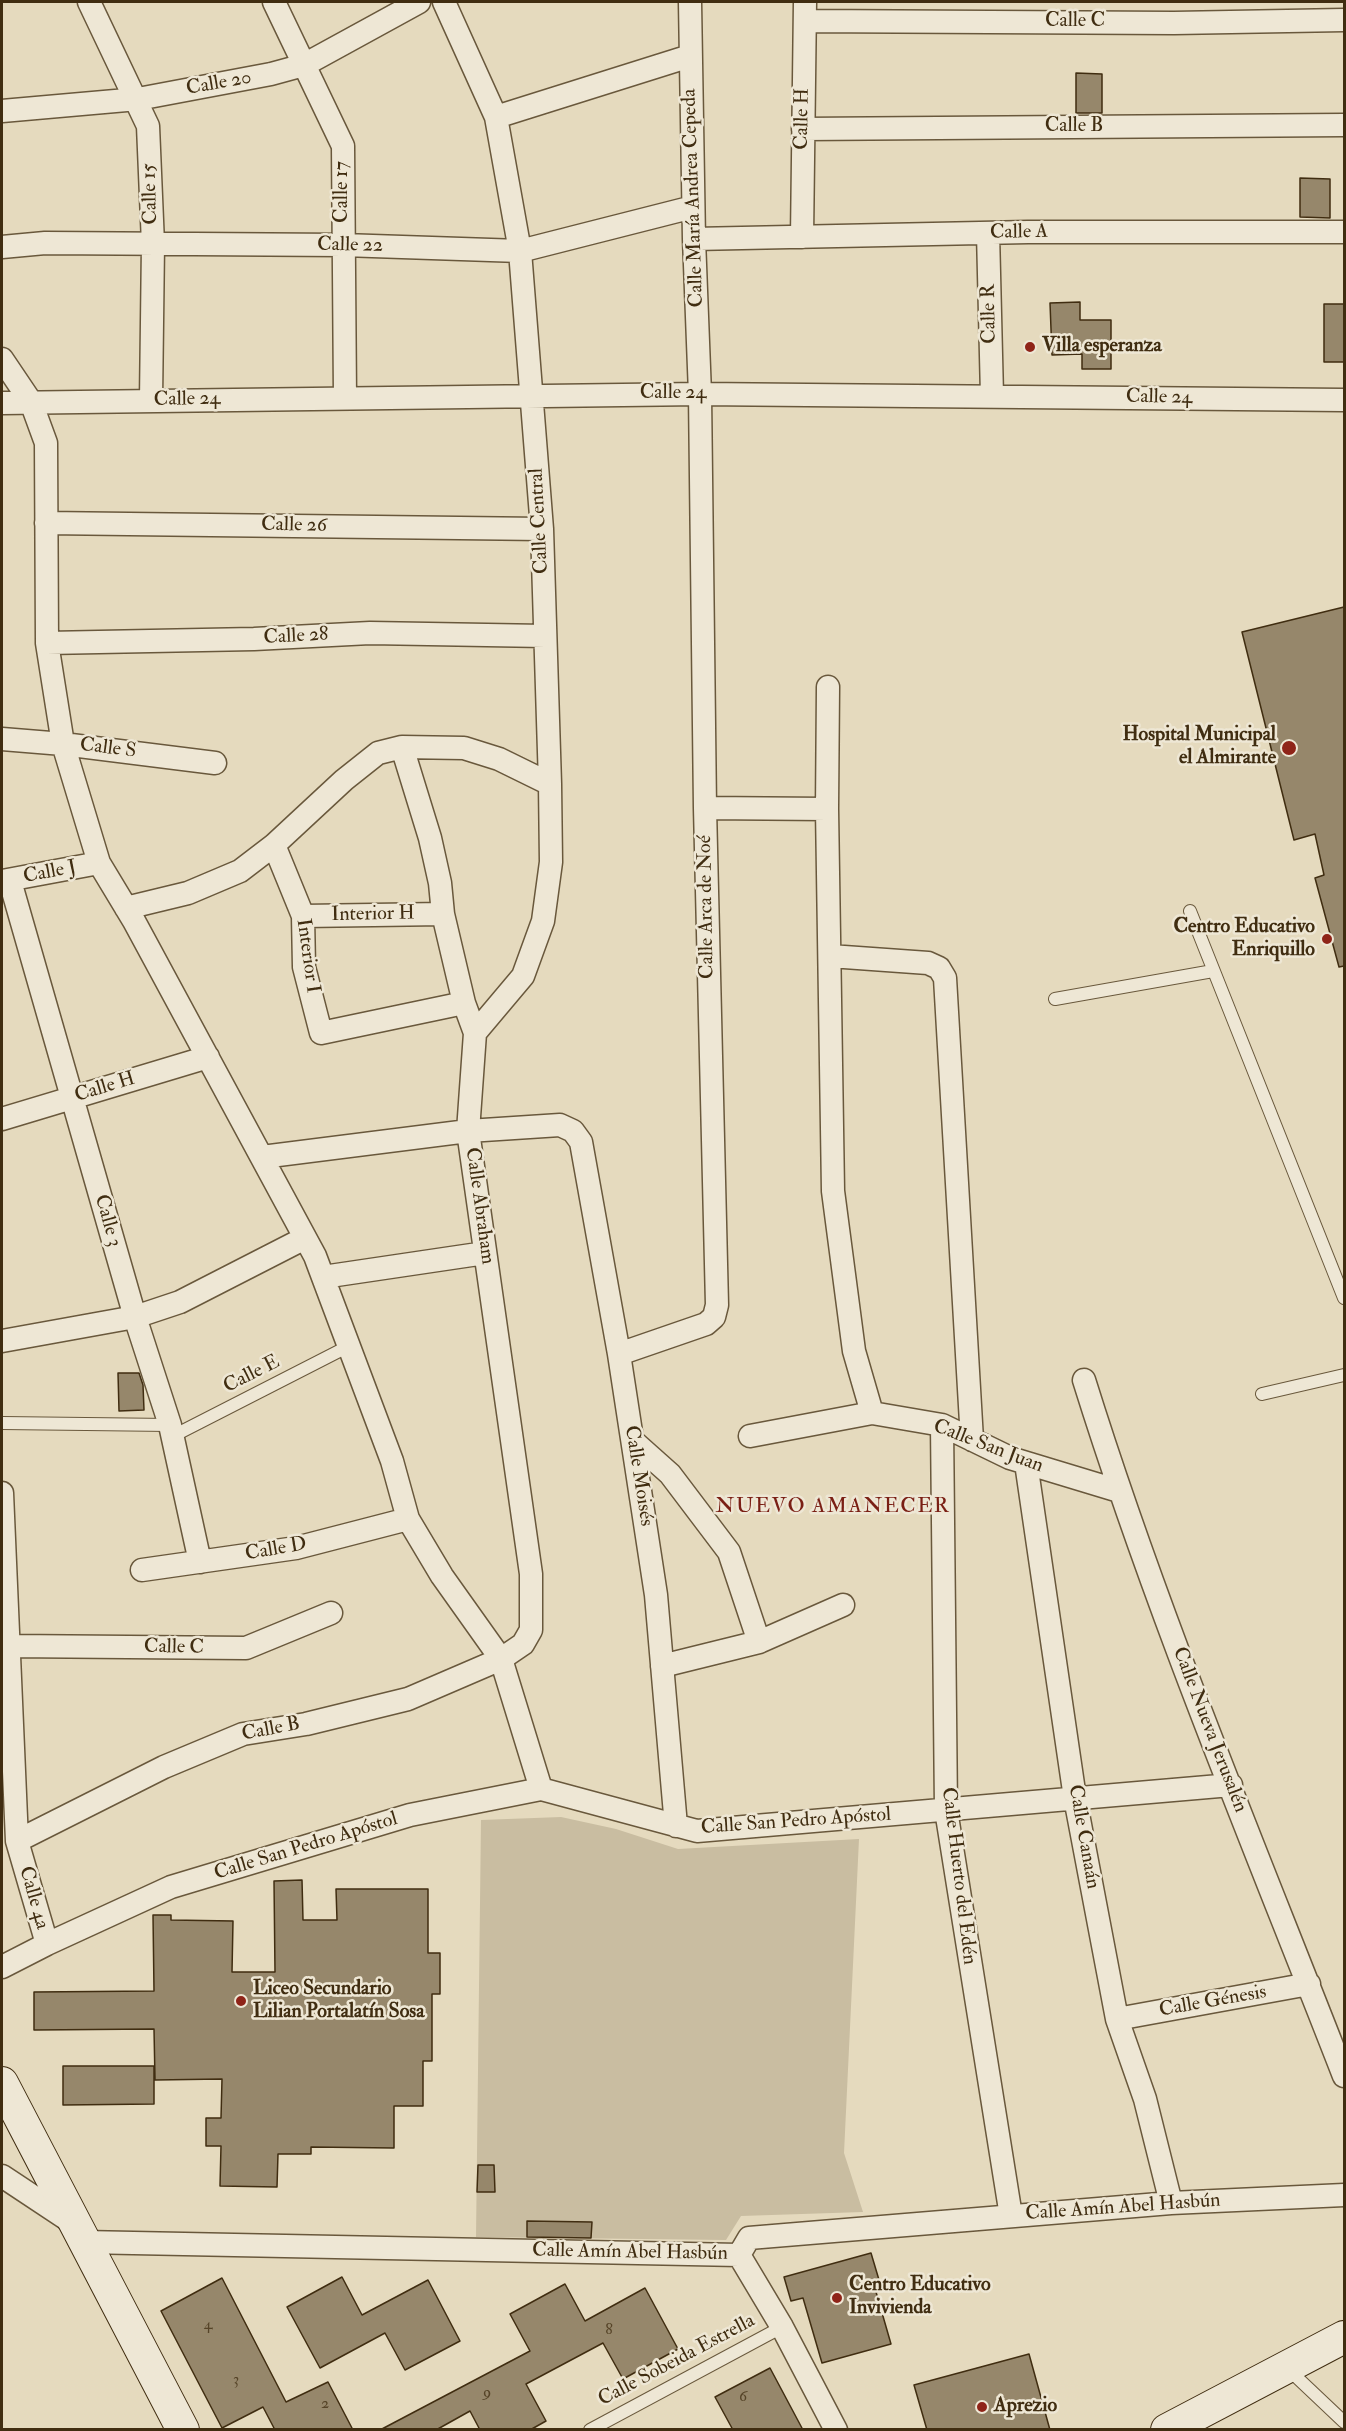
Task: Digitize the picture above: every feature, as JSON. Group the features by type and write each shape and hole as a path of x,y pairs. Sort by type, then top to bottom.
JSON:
{"street":[{"name":"Calle 15","path":"88,2 138,99 148,126 153,244 151,400"},
{"name":"Calle 17","path":"273,2 343,146 345,398"},
{"name":"Calle 20","path":"2,111 138,99 271,74 304,65 419,2"},
{"name":"Calle Central","path":"444,2 496,117 520,251 542,529 550,784 551,862 543,921 523,976 475,1033"},
{"name":"Calle María Andrea Cepeda","path":"690,2 693,207 700,394"},
{"name":"Calle C","path":"805,11 1174,23 1344,20"},
{"name":"Calle H","path":"802,237 805,11"},
{"path":"496,117 690,56"},
{"name":"Calle B","path":"803,129 1344,125"},
{"name":"Calle 22","path":"2,247 45,243 343,245 520,251 693,207"},
{"name":"Calle A","path":"694,239 988,233 1344,232"},
{"name":"Calle R","path":"988,233 992,396"},
{"path":"2,359 31,402 46,443 47,643 63,744 99,863 208,1057 305,1238 323,1277 392,1461 408,1519 442,1576 501,1659 541,1789"},
{"name":"Calle 24","path":"2,403 700,394 1344,400"},
{"name":"Calle Arca de Noé","path":"620,1354 706,1324 714,1317 717,1305 705,808 700,394"},
{"name":"Calle 26","path":"46,523 542,529"},
{"name":"Calle 28","path":"47,643 370,633 544,636"},
{"path":"828,687 833,1191 854,1351 872,1413"},
{"name":"Calle S","path":"2,739 63,744 215,763"},
{"path":"126,908 188,893 240,871 274,845 344,780 378,753 402,747 464,748 499,759 550,784"},
{"name":"Calle Abraham","path":"402,747 430,838 440,883 443,914 464,1003 475,1033 468,1131 531,1574 533,1604 531,1630 523,1644 501,1659"},
{"path":"705,808 828,809"},
{"name":"Interior I","path":"274,845 303,916 304,967 321,1033 464,1003"},
{"name":"Calle J","path":"6,881 99,863"},
{"name":"Calle 3","path":"6,881 171,1431 200,1562"},
{"name":"Interior H","path":"303,916 443,914"},
{"path":"830,956 928,963 939,968 945,978 972,1440"},
{"name":"Calle H","path":"2,1119 208,1057"},
{"name":"Calle Moisés","path":"468,1131 560,1125 573,1131 580,1142 620,1354 656,1595 676,1826"},
{"path":"262,1157 468,1131"},
{"path":"2,1341 135,1317 180,1302 305,1238"},
{"path":"323,1277 485,1253"},
{"name":"Calle Nueva Jerusalén","path":"1084,1380 1119,1491 1344,2076"},
{"name":"Calle San Juan","path":"750,1436 872,1413 942,1425 1026,1463 1119,1491"},
{"name":"Calle Huerto del Edén","path":"942,1425 946,1810 1011,2216"},
{"path":"633,1441 670,1474 729,1552 759,1642"},
{"name":"Calle Canaán","path":"1026,1463 1076,1798 1117,2019 1145,2099 1171,2204"},
{"name":"Calle 4a","path":"2,1493 17,1841 46,1944"},
{"name":"Calle D","path":"142,1570 296,1548 408,1519"},
{"path":"662,1666 759,1642 843,1605"},
{"name":"Calle C","path":"10,1646 246,1648 331,1613"},
{"name":"Calle B","path":"17,1841 164,1767 243,1734 306,1724 408,1699 501,1659"},
{"name":"Calle San Pedro Apóstol","path":"2,1967 46,1944 171,1887 410,1815 541,1789 697,1831 1231,1785"},
{"name":"Calle Génesis","path":"1117,2019 1309,1984"},
{"path":"2,2083 183,2430"},
{"path":"2,2176 78,2232"},
{"name":"Calle Amín Abel Hasbún","path":"78,2232 739,2255 749,2238 1171,2204 1344,2195"},
{"path":"739,2255 782,2328 836,2430"},
{"path":"1167,2430 1344,2337"}],"lane":[{"path":"1190,911 1344,1298"},
{"path":"1055,999 1213,971"},
{"name":"Calle E","path":"2,1423 171,1431 349,1346"},
{"path":"1262,1394 1344,1375"},
{"name":"Calle Sobeida Estrella","path":"590,2430 782,2328"},
{"path":"1287,2368 1344,2422"}],"shaded area":[{"path":"561,1817 616,1829 678,1849 859,1839 844,2153 863,2212 741,2216 726,2240 476,2237 481,1820"}],"building":[{"path":"1076,73 1102,74 1102,113 1076,113"},
{"path":"1300,178 1330,179 1330,218 1300,217"},
{"path":"1080,302 1080,320 1111,320 1111,369 1082,369 1082,354 1052,355 1050,303"},
{"path":"1324,304 1344,304 1344,362 1324,362"},
{"name":"Hospital Municipal el Almirante","path":"1344,607 1344,966 1339,967 1315,878 1324,875 1315,834 1294,840 1242,632"},
{"path":"118,1373 139,1373 143,1385 144,1410 119,1411"},
{"path":"302,1880 303,1920 337,1920 336,1889 428,1889 428,1953 440,1953 440,1994 432,1994 432,2061 423,2061 423,2106 394,2106 394,2148 311,2147 311,2154 278,2154 277,2187 220,2186 221,2146 206,2146 206,2118 221,2118 222,2079 155,2080 154,2029 34,2030 34,1992 154,1991 153,1915 171,1915 171,1920 233,1921 232,1972 275,1972 274,1881"},
{"path":"63,2066 154,2066 154,2104 63,2105"},
{"path":"478,2165 494,2165 495,2192 477,2192"},
{"path":"527,2221 592,2222 591,2238 527,2237"},
{"name":"Centro Educativo Invivienda","path":"871,2253 882,2290 876,2292 891,2344 822,2363 803,2298 791,2301 784,2277"},
{"path":"342,2277 362,2315 428,2280 460,2341 405,2370 385,2333 320,2368 287,2307"},
{"path":"222,2278 286,2402 328,2382 353,2430 275,2430 263,2407 222,2428 161,2311"},
{"path":"565,2284 585,2321 645,2288 678,2349 623,2379 603,2343 526,2384 546,2421 530,2430 480,2430 470,2411 436,2430 380,2430 530,2351 510,2314"},
{"name":"Aprezio","path":"1029,2354 1050,2430 927,2430 914,2385"},
{"path":"770,2368 803,2430 733,2430 715,2397"}],"place":[{"name":"Villa esperanza","path":"1030,347"},
{"name":"Hospital Municipal el Almirante","path":"1289,748"},
{"name":"Centro Educativo Enriquillo","path":"1327,939"},
{"name":"Liceo Secundario Lilian Portalatín Sosa","path":"241,2001"},
{"name":"Centro Educativo Invivienda","path":"837,2298"},
{"name":"Aprezio","path":"982,2407"}],"district":[{"name":"NUEVO AMANECER","path":"833,1507"}]}
